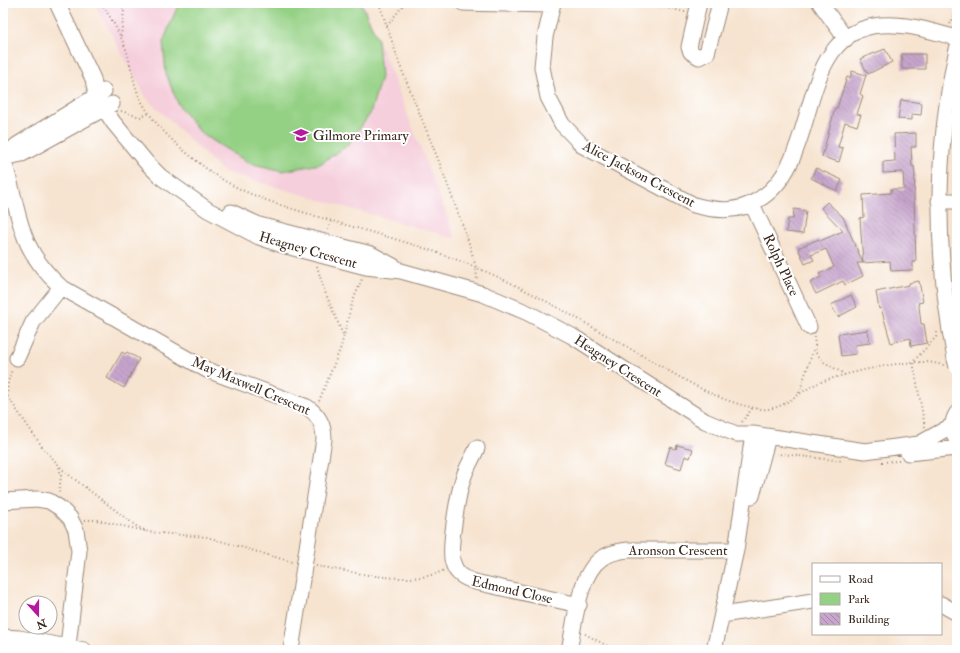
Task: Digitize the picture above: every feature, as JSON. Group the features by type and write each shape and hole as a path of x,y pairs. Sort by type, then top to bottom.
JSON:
{"street":[{"name":"Heagney Crescent","path":"57,3 104,100 146,162 166,181 282,245 366,267 401,271 473,291 528,313 572,336 705,422 753,437 865,451 957,448"},
{"path":"462,3 552,4"},
{"path":"697,10 689,47 694,56 698,57 707,53 720,3"},
{"path":"820,3 846,39"},
{"name":"Alice Jackson Crescent","path":"552,4 542,57 545,87 557,116 576,139 599,156 694,205 711,210 728,210 752,204 768,195 781,182 791,166 822,70 835,49 846,39 872,26 891,24 910,26 957,38"},
{"path":"954,364 943,287 939,201 944,119 957,49"},
{"path":"3,158 22,154 104,100"},
{"name":"May Maxwell Crescent","path":"3,158 25,240 34,258 42,269 61,287 207,370 307,407 314,412 322,425 324,440 291,650"},
{"path":"939,201 957,201"},
{"name":"Rolph Place","path":"752,204 809,327"},
{"path":"17,358 33,322 61,287"},
{"name":"Heagney Crescent","path":"898,450 919,444 956,415"},
{"path":"956,415 953,434 957,441"},
{"path":"714,650 736,550 753,437"},
{"path":"453,564 451,547 463,478 478,448"},
{"path":"3,501 37,499 53,504 60,508 72,523 78,537 79,551 68,646"},
{"name":"Aronson Crescent","path":"569,650 588,572 597,562 615,552 628,550 736,550"},
{"name":"Edmond Close","path":"453,564 464,578 474,582 579,605"},
{"path":"722,615 812,601"},
{"path":"942,605 957,613"},
{"path":"3,636 68,646 84,650"}],"path":[{"path":"101,3 127,52 138,94 148,111 180,146 223,180 258,198 414,245 476,267 528,292 692,384 721,398 753,407 773,409 815,385 845,376 897,364 913,362 954,364"},
{"path":"120,37 122,35 124,11 122,3"},
{"path":"379,3 409,89 441,166 476,267 476,282 473,291"},
{"path":"396,3 422,3"},
{"path":"645,3 684,12 697,10"},
{"path":"386,26 404,4"},
{"path":"956,145 957,138"},
{"path":"318,263 318,272 323,287 343,336"},
{"path":"314,412 341,347 352,303 364,274"},
{"path":"809,327 815,340 816,353 824,362 845,376"},
{"path":"913,362 936,337"},
{"path":"798,394 815,346"},
{"path":"8,397 8,382 17,358"},
{"path":"913,362 925,427"},
{"path":"3,390 43,448 59,466 76,482 120,515 148,532"},
{"path":"753,407 753,437"},
{"path":"53,504 61,485 59,466"},
{"path":"72,523 89,519 148,532 207,537 278,559 409,579 429,576 453,564"},
{"path":"573,631 590,635 615,650"}],"shaded area":[{"name":"Gilmore Primary","path":"94,3 364,3 456,239 224,172 147,99"}],"green space":[{"name":"Gilmore Primary","path":"182,3 361,3 378,40 381,77 370,114 348,145 320,164 283,171 249,163 200,132 179,106 166,74 163,42 176,10"}],"building":[{"path":"885,49 892,62 868,74 860,59"},
{"path":"902,54 925,54 925,69 902,69"},
{"path":"852,71 866,75 860,94 863,96 857,114 861,115 857,126 845,122 838,147 843,148 839,162 822,157 835,108 837,108 847,77 850,78"},
{"path":"901,100 922,103 921,115 912,114 912,120 898,119"},
{"path":"916,133 916,147 911,147 912,166 914,166 915,175 914,197 916,262 913,262 913,270 891,271 890,261 863,263 860,218 864,217 863,195 891,193 891,189 904,189 903,172 883,173 883,162 895,161 894,134"},
{"path":"816,168 842,180 837,191 811,178"},
{"path":"827,202 843,217 863,263 857,263 863,276 845,285 843,281 816,294 810,283 821,277 819,274 834,267 826,249 811,255 814,260 805,264 798,248 819,239 820,241 843,231 821,208"},
{"path":"794,209 806,211 803,234 786,232 788,219 793,219"},
{"path":"919,281 923,302 918,303 921,324 924,324 927,343 911,346 910,338 891,343 881,308 879,309 876,292 909,285 909,283"},
{"path":"851,295 857,307 838,317 831,305"},
{"path":"868,330 870,343 855,345 856,354 841,356 838,334"},
{"path":"122,352 125,354 127,352 139,359 124,388 107,378"},
{"path":"677,445 693,449 690,458 685,456 681,469 665,464 670,447 676,449"}],"place":[{"name":"Gilmore Primary","path":"301,135"}]}
